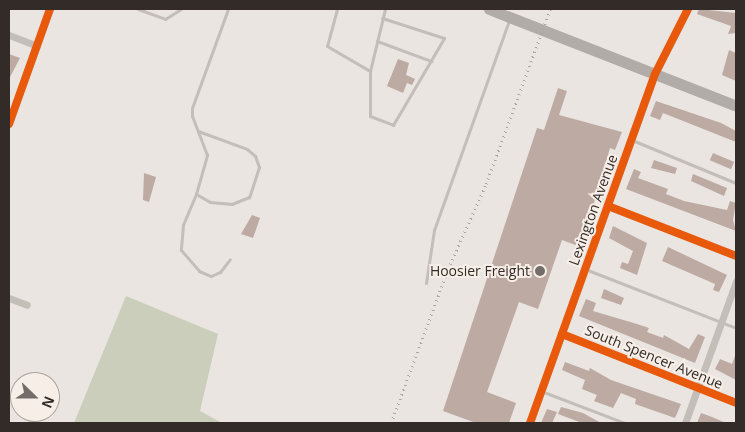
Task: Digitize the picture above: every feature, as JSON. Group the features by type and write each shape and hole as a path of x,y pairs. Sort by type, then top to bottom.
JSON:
{"main road":[{"path":"489,9 736,106"}],"street":[{"path":"9,124 50,9"},
{"name":"Lexington Avenue","path":"530,423 655,74 688,9"},
{"path":"9,35 37,46"},
{"path":"608,206 736,256"},
{"path":"685,423 736,281"},
{"path":"9,298 27,305"},
{"name":"South Spencer Avenue","path":"562,334 736,403"}],"lane":[{"path":"138,9 165,20 182,9"},
{"path":"228,9 192,108 207,155 196,194 183,225 181,250 199,271 211,276 220,272 230,259"},
{"path":"337,9 327,46 370,71"},
{"path":"382,18 444,38 393,125 370,116 370,71 382,18 385,9"},
{"path":"426,283 434,230 510,17"},
{"path":"377,41 430,61"},
{"path":"196,194 210,202 240,200 248,197 259,168 247,149 198,131"},
{"path":"631,140 736,183"},
{"path":"585,269 736,328"},
{"path":"541,391 625,423"}],"green space":[{"path":"126,296 218,334 200,411 222,423 74,423"}],"building":[{"path":"699,9 736,13 736,33 728,34 731,26 697,14"},
{"path":"729,50 736,53 736,81 722,75"},
{"path":"9,54 20,58 9,79"},
{"path":"398,59 409,63 406,75 415,79 412,85 407,83 403,93 387,86"},
{"path":"558,88 567,91 559,115 622,132 615,150 610,148 581,247 562,240 538,309 519,302 487,392 516,403 509,423 476,423 443,411 537,128 544,130"},
{"path":"656,101 721,123 736,131 736,142 663,113 660,120 650,116"},
{"path":"713,153 734,162 731,169 710,160"},
{"path":"654,160 677,168 675,174 651,168"},
{"path":"634,169 641,172 638,178 668,189 666,194 684,201 727,210 730,201 736,203 733,220 736,231 626,189"},
{"path":"144,173 156,177 149,202 143,200"},
{"path":"693,174 727,188 724,196 691,181"},
{"path":"252,215 260,218 253,238 241,234"},
{"path":"613,226 647,243 637,275 620,268 622,262 628,264 633,251 609,238"},
{"path":"668,247 727,275 719,292 713,290 715,284 662,261"},
{"path":"604,289 624,298 621,305 601,298"},
{"path":"586,299 596,303 593,311 649,328 647,332 663,338 664,335 689,349 698,334 705,337 695,363 579,316"},
{"path":"736,353 736,380 715,369 720,359 732,364"},
{"path":"565,362 589,371 590,368 611,380 681,404 675,418 635,404 636,399 621,393 613,408 594,401 597,395 582,389 585,380 562,370"},
{"path":"561,407 583,413 601,423 582,423 558,414"},
{"path":"547,409 557,412 552,423 541,423"},
{"path":"701,413 712,417 726,423 697,423"}],"railway":[{"path":"391,423 448,269 486,184 550,9"}],"cycle path":[{"path":"9,124 50,9"},
{"path":"530,423 655,74 688,9"},
{"path":"608,206 736,256"},
{"path":"562,334 736,403"}],"place":[{"name":"Hoosier Freight","path":"540,271"}]}
